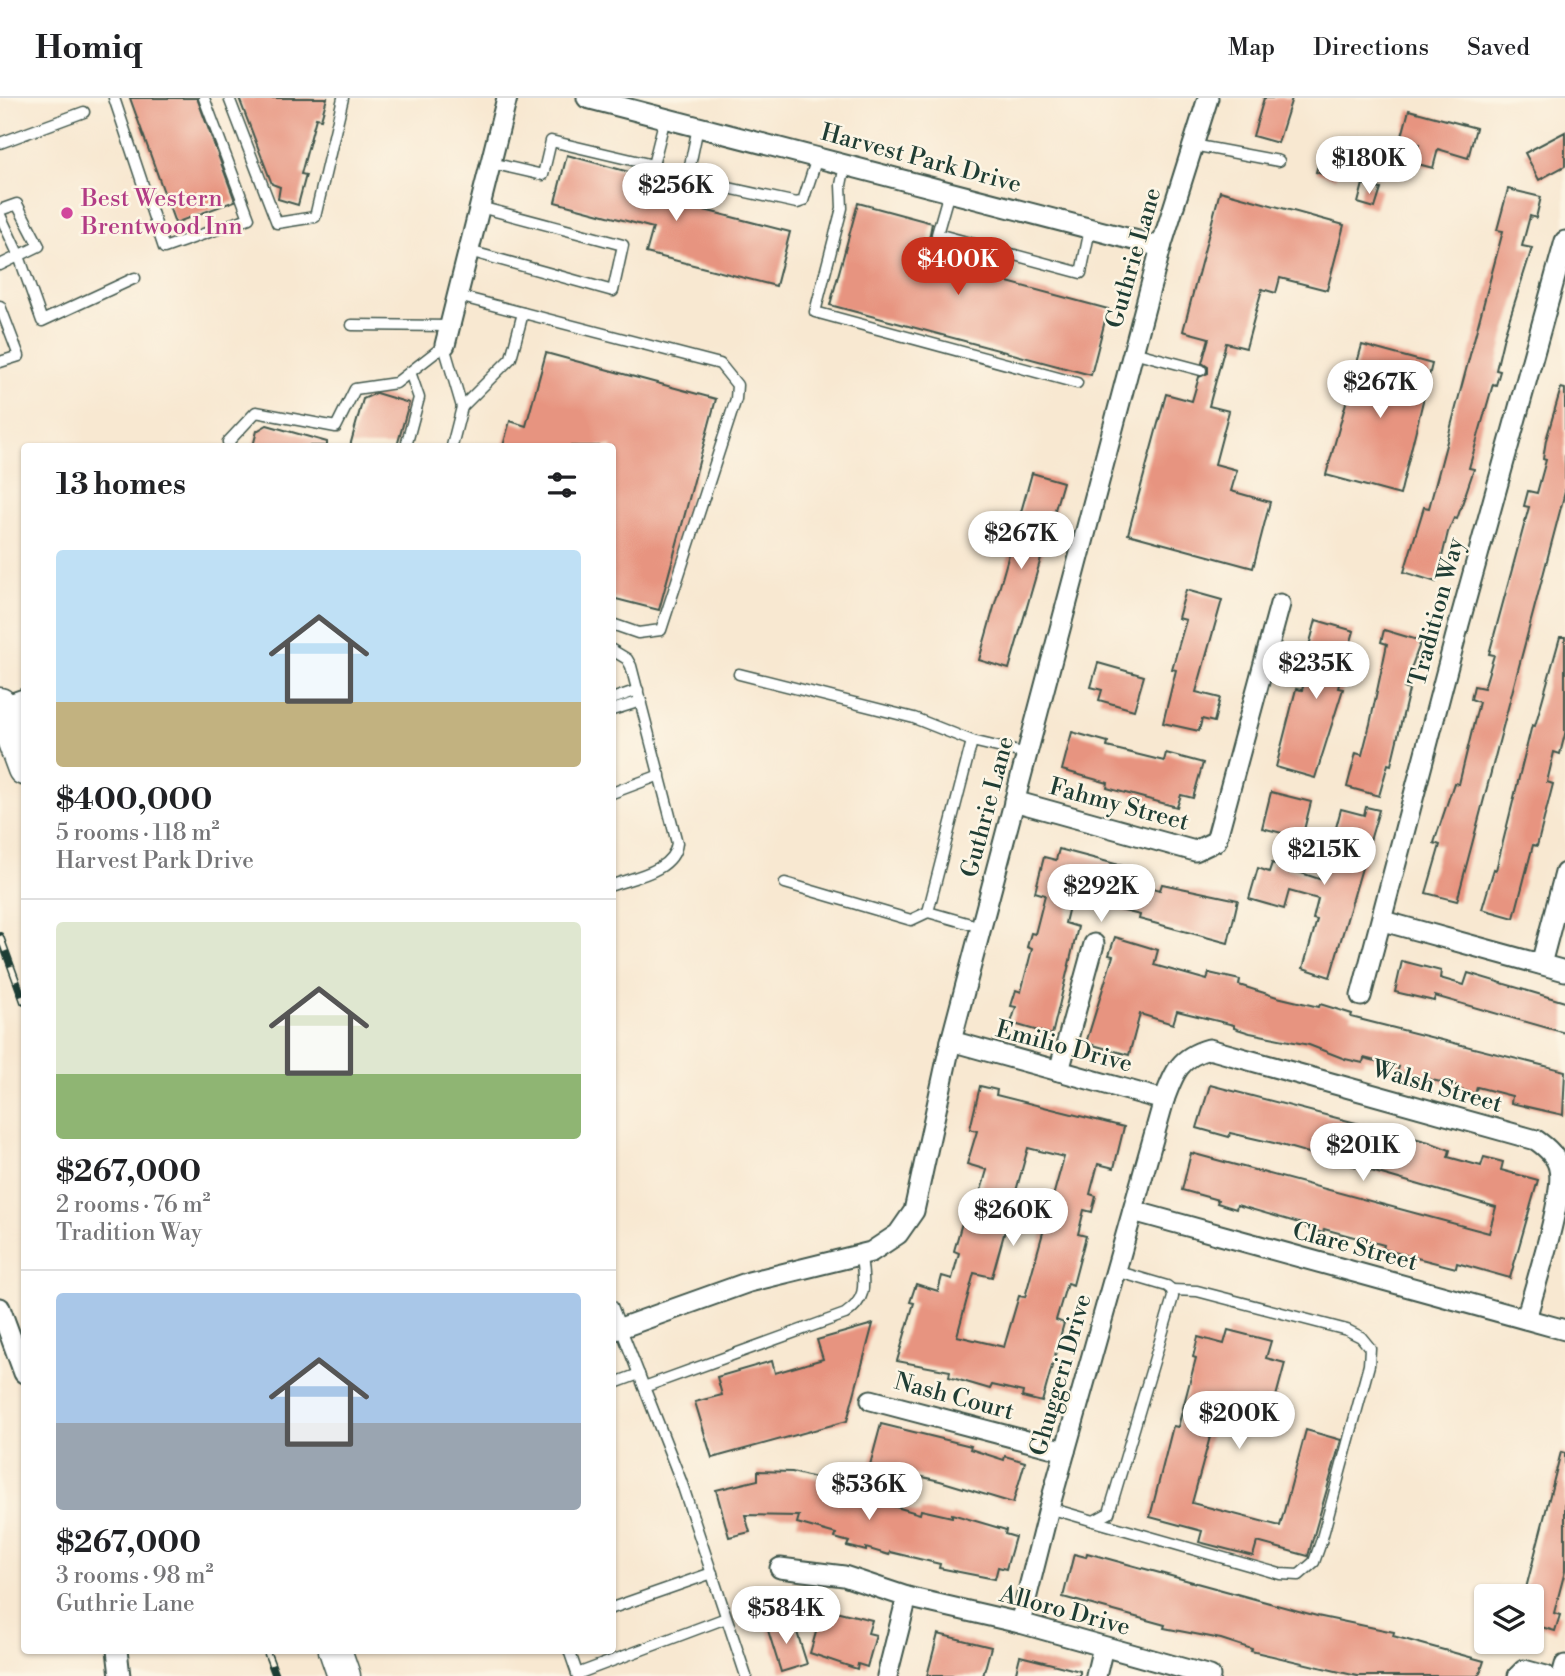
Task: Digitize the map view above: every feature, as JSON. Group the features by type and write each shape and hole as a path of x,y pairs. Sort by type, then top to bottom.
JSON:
{"main road":[{"path":"9,703 21,756"},
{"path":"336,1654 344,1676"}],"street":[{"path":"446,339 508,98"},
{"name":"Harvest Park Drive","path":"587,98 1161,247"},
{"name":"Guthrie Lane","path":"616,1330 749,1282 871,1252 898,1234 914,1211 951,1041 1014,802 1161,247 1208,98"},
{"name":"Tradition Way","path":"1361,996 1459,624 1565,241"},
{"name":"Fahmy Street","path":"1014,802 1195,851 1216,841 1280,604"},
{"path":"1541,964 1565,873"},
{"path":"1382,921 1565,971"},
{"path":"1059,1071 1094,944"},
{"name":"Emilio Drive","path":"951,1041 1164,1100"},
{"name":"Walsh Street","path":"1164,1100 1172,1079 1189,1054 1209,1049 1536,1140 1551,1151 1559,1169 1558,1196 1526,1319"},
{"name":"Ghuggeri Drive","path":"1020,1623 1049,1508 1164,1100"},
{"name":"Clare Street","path":"1133,1211 1565,1330"},
{"path":"0,1308 21,1365"},
{"name":"Nash Court","path":"871,1400 1065,1451"},
{"name":"Alloro Drive","path":"780,1568 844,1576 907,1597 1020,1623 1210,1676"},
{"path":"887,1676 907,1597"},
{"path":"1096,1676 1103,1647"},
{"path":"117,1654 120,1676"},
{"path":"1562,1676 1565,1665"},
{"path":"1521,1673 1546,1676"}],"lane":[{"path":"114,98 164,248 249,218 204,98"},
{"path":"229,98 277,223 315,217 343,98"},
{"path":"0,143 84,112"},
{"path":"491,163 543,175 551,141 653,165 665,118"},
{"path":"698,127 689,159 688,175 692,180 797,203 807,194 817,158"},
{"path":"1193,145 1279,161"},
{"path":"845,165 841,185 842,208 815,312 1077,383"},
{"path":"948,192 937,234 1081,273 1090,229"},
{"path":"0,265 19,256 39,246 17,204 0,213 19,256 42,321 135,278"},
{"path":"469,251 613,291 623,245 480,207"},
{"path":"458,296 720,364 737,385 736,399 661,630 638,633 616,625"},
{"path":"0,306 19,356 0,362"},
{"path":"462,407 512,358 523,313"},
{"path":"352,325 446,339"},
{"path":"228,443 256,412 336,428 355,389 396,383 446,339"},
{"path":"446,339 462,407 453,443"},
{"path":"1133,352 1200,370"},
{"path":"407,443 419,398 410,372"},
{"path":"616,652 627,659 638,690 676,850 664,866 616,884"},
{"path":"739,674 914,718 972,741 1027,754"},
{"path":"616,698 638,690"},
{"path":"616,709 641,701"},
{"path":"928,912 972,741"},
{"path":"616,792 660,775"},
{"path":"785,883 911,920 928,912 981,927"},
{"path":"644,1387 845,1314 859,1304 863,1291 861,1255"},
{"path":"1049,1508 1280,1574 1299,1574 1314,1562 1321,1542 1369,1365 1370,1348 1360,1337 1346,1330 1197,1290 1172,1290 1116,1271"},
{"path":"1094,1521 1103,1519 1113,1506 1173,1297 1172,1290"},
{"path":"616,1330 639,1374 681,1480 742,1675"},
{"path":"616,1383 639,1374"},
{"path":"616,1607 712,1573"},
{"path":"570,1654 578,1675 726,1618"}],"building":[{"path":"130,98 197,98 235,201 175,223"},
{"path":"239,98 327,98 321,119 316,118 301,174 306,175 298,205 278,199 280,187 272,184"},
{"path":"1264,98 1292,98 1278,143 1253,136"},
{"path":"1409,110 1476,128 1468,158 1438,149 1433,168 1414,163 1419,144 1401,140"},
{"path":"1565,132 1565,166 1539,180 1525,153"},
{"path":"1324,143 1343,148 1335,178 1316,172"},
{"path":"567,155 658,180 654,197 790,232 776,286 646,253 653,228 555,202"},
{"path":"1363,184 1381,189 1375,208 1358,203"},
{"path":"1508,189 1541,197 1536,218 1530,216 1522,246 1532,248 1504,336 1496,370 1500,371 1496,385 1493,384 1469,468 1474,469 1457,519 1454,518 1448,532 1436,582 1404,572 1424,507 1429,508 1438,475 1503,231 1497,230"},
{"path":"1220,191 1344,225 1327,290 1280,278 1276,293 1262,289 1246,348 1226,343 1209,406 1229,411 1215,464 1237,470 1231,491 1270,502 1253,568 1128,534 1166,394 1192,401 1199,377 1208,373 1208,367 1202,363 1209,338 1183,331"},
{"path":"858,203 932,223 925,260 1108,309 1091,375 830,305"},
{"path":"1362,345 1432,364 1400,495 1326,475"},
{"path":"546,353 716,399 659,610 616,599 616,443 504,443 510,421 526,426"},
{"path":"1561,388 1565,389 1565,492 1457,901 1426,893 1440,845 1434,843 1454,783 1459,784 1479,702 1471,699 1474,686 1484,688 1494,655 1489,654 1529,507 1524,506 1528,491 1537,493 1546,460 1543,459 1546,440"},
{"path":"376,393 409,403 398,443 351,443 363,399"},
{"path":"267,425 327,443 254,443 257,431"},
{"path":"1032,473 1063,482 1009,669 979,660"},
{"path":"1186,590 1222,600 1196,692 1220,698 1214,722 1202,719 1199,731 1163,723 1176,670 1172,669 1186,620 1178,618"},
{"path":"1316,620 1354,631 1338,688 1343,689 1315,778 1276,767 1296,689 1302,690 1312,658 1306,657"},
{"path":"1384,630 1421,641 1404,688 1409,690 1391,765 1388,764 1379,796 1347,787 1356,753 1362,755 1370,724 1387,644 1381,642"},
{"path":"1560,637 1565,637 1565,734 1560,754 1554,752 1547,782 1553,784 1537,846 1533,845 1514,918 1482,909 1494,869 1496,870 1532,725 1535,726"},
{"path":"1098,663 1144,676 1134,710 1099,700 1102,690 1091,687"},
{"path":"1072,732 1108,742 1107,747 1164,761 1166,753 1203,763 1193,798 1181,795 1177,807 1107,788 1108,783 1062,770"},
{"path":"1271,792 1311,802 1302,838 1262,828"},
{"path":"1366,807 1379,810 1330,977 1303,968 1317,920 1313,919 1318,899 1289,891 1284,909 1249,899 1258,868 1269,872 1272,863 1322,880 1341,809 1364,815"},
{"path":"1059,849 1123,866 1122,872 1131,875 1130,882 1160,890 1162,884 1238,900 1228,943 1139,919 1140,915 1071,898 1065,923 1078,927 1052,1035 1011,1023 1016,1007 1011,1006 1016,990 1021,992 1032,949 1027,947 1031,933 1035,934 1045,895 1035,892 1044,857 1056,860"},
{"path":"1115,937 1158,950 1154,965 1207,980 1209,973 1240,980 1239,985 1277,997 1319,1007 1320,1004 1352,1014 1351,1017 1565,1071 1563,1115 1511,1103 1512,1096 1477,1087 1475,1094 1457,1089 1458,1086 1397,1072 1399,1067 1364,1058 1363,1063 1345,1059 1309,1045 1250,1033 1234,1028 1234,1025 1177,1011 1173,1024 1140,1014 1129,1055 1086,1043 1113,956 1109,955"},
{"path":"1402,961 1441,971 1440,978 1464,985 1468,973 1565,1002 1565,1033 1435,996 1434,1001 1395,992"},
{"path":"1210,1085 1429,1142 1450,1150 1448,1157 1481,1166 1484,1157 1503,1162 1501,1170 1538,1180 1510,1278 1457,1263 1456,1268 1417,1258 1383,1249 1384,1245 1324,1229 1323,1233 1306,1228 1306,1225 1237,1205 1236,1209 1217,1203 1218,1200 1182,1190 1191,1153 1489,1233 1496,1207 1274,1143 1230,1133 1229,1137 1197,1128"},
{"path":"980,1086 997,1090 996,1095 1124,1127 1114,1168 1098,1164 1090,1194 1096,1196 1092,1212 1084,1210 1078,1234 1086,1236 1073,1285 1067,1283 1056,1320 1064,1323 1042,1402 1022,1397 1023,1392 992,1385 990,1389 949,1377 950,1371 897,1361 914,1303 910,1302 916,1284 938,1291 942,1276 952,1279 959,1253 954,1251 967,1205 976,1208 987,1170 967,1164 977,1131 970,1129","holes":["1028,1148 1064,1157 1025,1297 1019,1296 1004,1347 957,1336 974,1273 992,1277"]},
{"path":"873,1324 847,1421 712,1458 695,1402 722,1395 717,1377 772,1361 775,1373 823,1359 817,1340"},
{"path":"1228,1330 1271,1341 1266,1358 1285,1363 1274,1404 1255,1399 1253,1405 1241,1402 1236,1420 1216,1415 1192,1503 1280,1526 1306,1430 1341,1440 1308,1556 1257,1542 1253,1556 1199,1542 1202,1531 1150,1517 1173,1426 1178,1427 1196,1358 1193,1357 1198,1337 1224,1344"},
{"path":"881,1424 971,1446 970,1449 1004,1460 1005,1456 1025,1462 1013,1503 940,1481 870,1465"},
{"path":"1561,1452 1565,1453 1565,1571 1554,1613 1560,1615 1555,1631 1544,1628 1544,1584 1527,1584"},
{"path":"758,1471 792,1472 881,1495 879,1502 920,1514 921,1510 952,1517 952,1514 1006,1530 1005,1534 1015,1537 1006,1569 998,1567 995,1579 939,1568 940,1564 890,1552 889,1555 866,1548 866,1551 847,1546 849,1542 835,1538 836,1534 797,1523 799,1516 745,1515 750,1532 729,1537 716,1490 758,1480"},
{"path":"1087,1553 1317,1616 1394,1632 1393,1636 1484,1661 1479,1676 1357,1676 1251,1651 1252,1649 1221,1639 1164,1628 1165,1625 1063,1597 1074,1554 1086,1557"},
{"path":"823,1608 872,1620 868,1633 876,1635 867,1667 858,1664 857,1669 810,1653"},
{"path":"783,1619 787,1631 796,1629 807,1664 781,1672 766,1624"},
{"path":"938,1634 991,1647 983,1676 927,1676"},
{"path":"1020,1656 1080,1671 1080,1676 1015,1676"}],"railway":[{"path":"0,936 21,994"},
{"path":"268,1654 276,1676"}],"place":[{"name":"Best Western Brentwood Inn","path":"67,213"}]}
